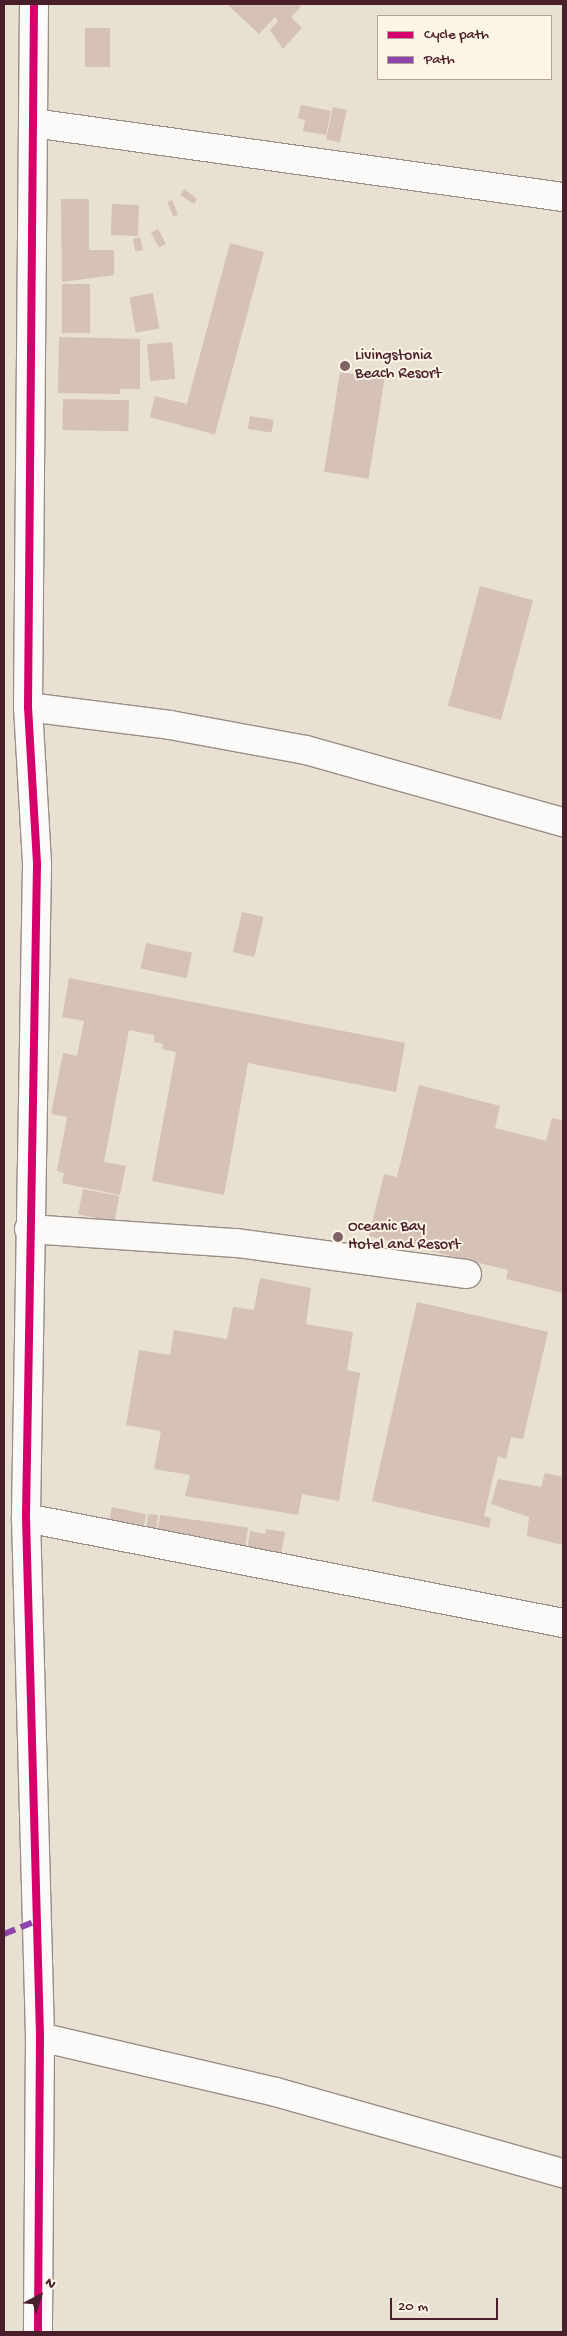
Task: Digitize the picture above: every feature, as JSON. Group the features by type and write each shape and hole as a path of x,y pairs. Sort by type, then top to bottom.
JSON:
{"street":[{"path":"34,4 28,707 36,865 26,1518 40,2037 38,2332"},
{"path":"32,124 563,197"},
{"path":"28,707 170,725 306,750 563,822"},
{"path":"29,1229 237,1243 467,1274"},
{"path":"26,1518 563,1622"},
{"path":"40,2037 276,2092 563,2173"}],"building":[{"path":"227,4 298,4 301,7 291,17 302,28 283,49 270,30 278,21 275,17 259,34"},
{"path":"85,28 110,28 110,67 85,67"},
{"path":"301,105 331,111 326,135 303,131 305,120 298,118"},
{"path":"333,107 347,110 340,142 326,139"},
{"path":"184,189 197,199 194,204 180,195"},
{"path":"61,199 89,199 89,250 114,250 114,275 62,282"},
{"path":"172,200 178,215 173,217 167,202"},
{"path":"112,204 139,205 138,236 111,235"},
{"path":"158,229 166,244 159,248 151,233"},
{"path":"140,237 143,250 135,251 133,239"},
{"path":"230,243 264,252 215,435 181,426"},
{"path":"62,284 90,284 90,333 62,333"},
{"path":"153,293 159,328 136,333 129,297"},
{"path":"59,337 140,339 140,389 120,389 120,394 58,393"},
{"path":"172,342 175,379 150,381 147,344"},
{"path":"340,372 384,379 369,479 324,472"},
{"path":"155,396 187,404 182,425 150,417"},
{"path":"63,399 129,400 128,431 62,430"},
{"path":"250,416 274,420 272,433 248,429"},
{"path":"480,586 533,600 501,720 448,706"},
{"path":"242,912 263,917 254,957 233,952"},
{"path":"146,943 192,953 187,978 141,968"},
{"path":"69,978 405,1043 396,1092 248,1063 224,1195 152,1181 176,1052 162,1049 163,1044 154,1042 154,1035 129,1030 104,1162 126,1166 120,1195 62,1183 64,1173 57,1171 67,1117 51,1114 63,1053 77,1056 84,1021 62,1017"},
{"path":"419,1085 500,1106 495,1128 546,1141 552,1118 563,1120 563,1293 506,1279 508,1270 369,1236 384,1174 397,1177"},
{"path":"83,1189 119,1196 114,1222 78,1215"},
{"path":"260,1278 311,1288 306,1324 353,1332 347,1370 360,1373 339,1501 302,1494 298,1515 185,1496 190,1475 154,1469 161,1431 126,1425 139,1350 170,1355 174,1330 227,1339 233,1307 254,1310"},
{"path":"417,1302 548,1332 523,1439 511,1437 506,1459 498,1456 484,1516 491,1518 489,1528 372,1501"},
{"path":"545,1473 563,1477 563,1545 527,1536 529,1517 491,1504 498,1479 541,1487"},
{"path":"112,1507 146,1514 142,1534 108,1527"},
{"path":"148,1514 158,1515 156,1537 146,1536"},
{"path":"160,1515 248,1527 244,1560 155,1548"},
{"path":"266,1529 285,1532 279,1566 246,1560 250,1531 265,1534"}],"marked path":[{"path":"4,1934 37,1921"}],"cycle path":[{"path":"34,4 28,707 37,865 26,1518 40,2037 38,2332"}],"place":[{"name":"Livingstonia Beach Resort","path":"345,366"},
{"name":"Oceanic Bay Hotel and Resort","path":"338,1237"}]}
